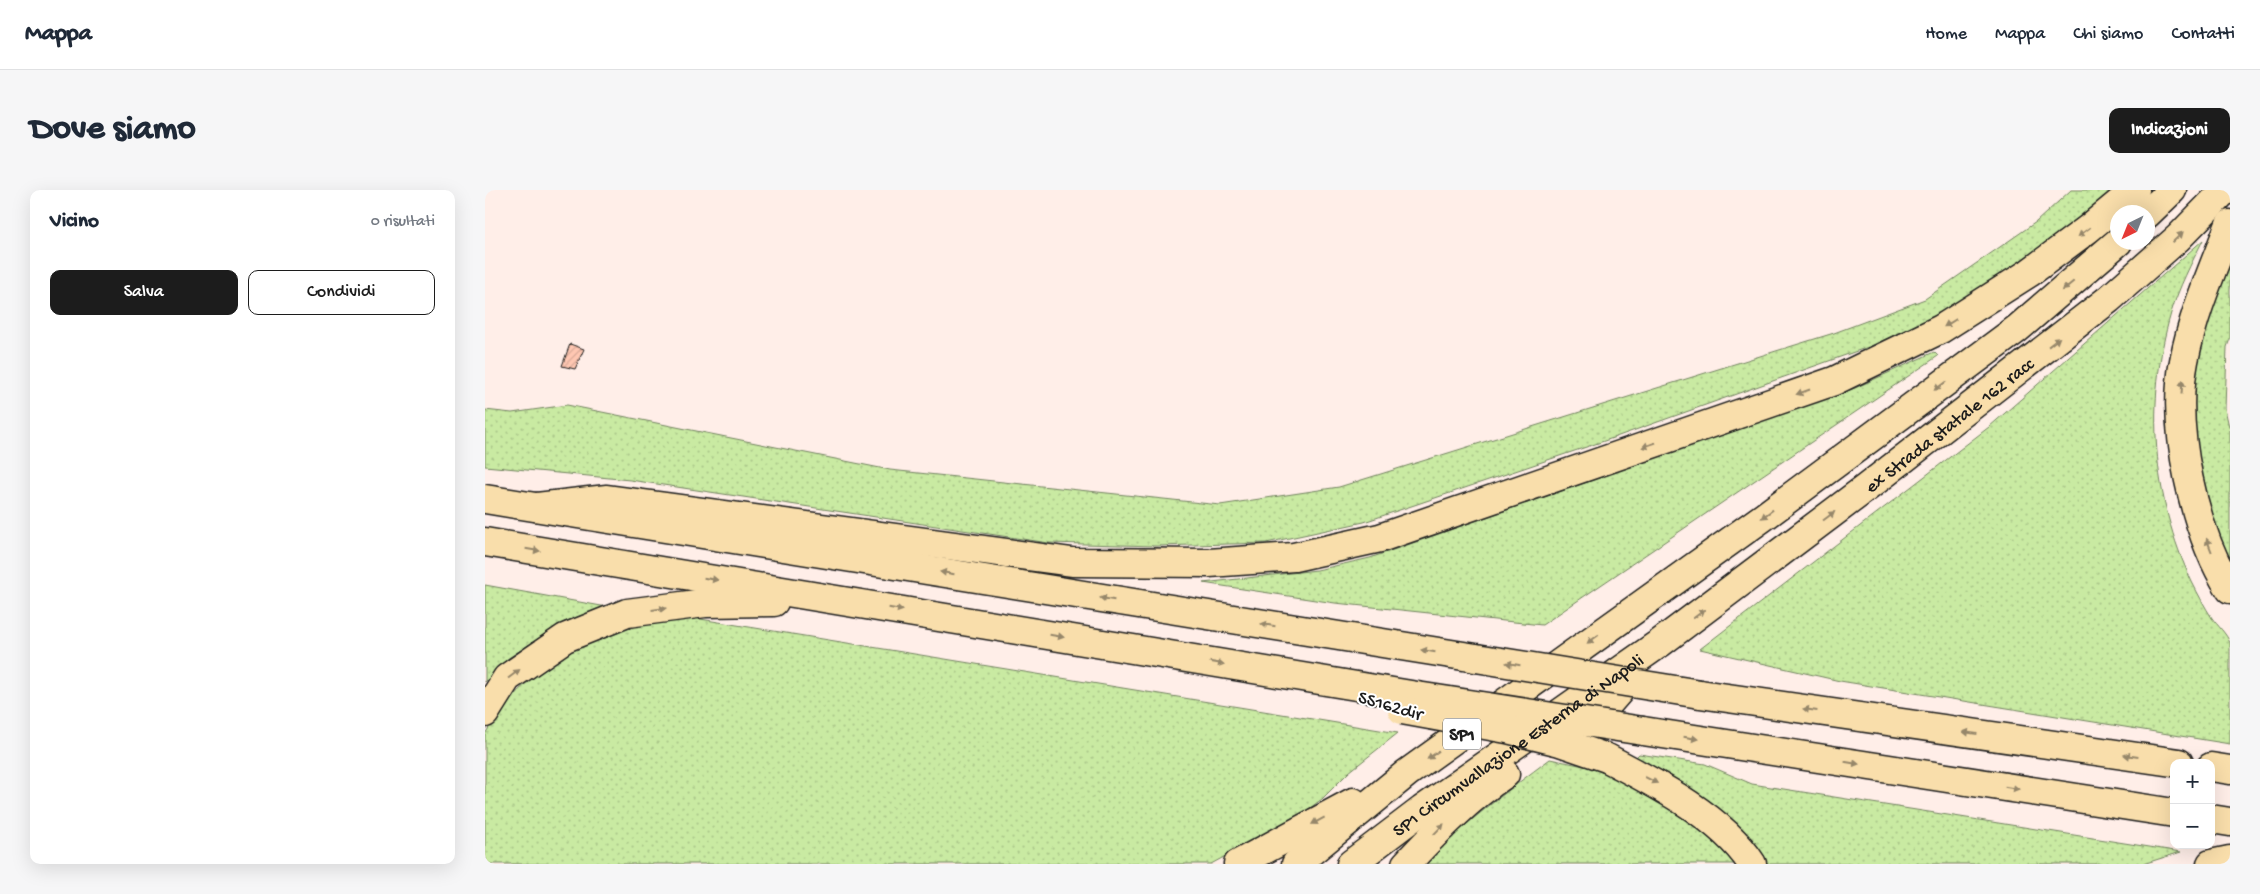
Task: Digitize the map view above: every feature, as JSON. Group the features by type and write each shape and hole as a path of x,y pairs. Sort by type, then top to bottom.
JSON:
{"highway":[{"path":"537,507 607,498 1071,562 1209,564 1294,558 1381,538 1834,381 1941,329 2013,284 2088,229 2135,190"},
{"path":"2155,206 2172,190"},
{"name":"ex Strada statale 162 racc","path":"1660,643 1866,488 2109,299 2178,238 2225,190"},
{"path":"2230,224 2199,304 2184,362 2180,415 2194,506 2218,570 2230,589"},
{"name":"ex Strada statale 162 racc","path":"1633,610 1765,516 2017,329 2110,249"},
{"path":"485,499 1700,694 2170,762"},
{"path":"485,542 848,601"},
{"path":"485,713 507,678 565,638 627,613 705,603 848,601"},
{"name":"SS162dir","path":"848,601 1307,678 1560,742 1607,758 1661,786 1741,847 1752,864"},
{"name":"SP1 Circumvallazione Esterna di Napoli","path":"1296,864 1407,774 1633,610"},
{"path":"1406,864 1449,818 1483,789 1607,705 1660,643"},
{"name":"SP1 Circumvallazione Esterna di Napoli","path":"1351,864 1422,810 1660,643"},
{"path":"1409,703 1643,731 2170,812"},
{"path":"2215,768 2230,770"},
{"path":"1238,864 1407,774"},
{"path":"2215,820 2230,822"},
{"path":"2211,864 2230,860"}],"green space":[{"path":"2071,190 2117,190 2039,254 1936,316 1871,346 1610,439 1364,522 1266,543 1156,546 1049,543 630,480 485,466 485,410 512,413 567,405 890,470 1220,505 1339,487 1834,333 1925,299 2036,222"},
{"path":"2203,240 2178,294 2163,346 2158,380 2157,449 2168,517 2179,550 2192,582 2212,618 2230,643 2230,744 1840,681 1700,649 1989,427"},
{"path":"2230,257 2230,339 2227,347 2225,409 2230,431 2230,575 2221,557 2191,441 2193,369 2205,321"},
{"path":"1934,352 1938,356 1542,625 1335,603 1203,583 1317,570 1370,558 1855,388"},
{"path":"485,585 607,607 564,622 507,659 485,682"},
{"path":"667,618 694,618 1398,733 1349,772 1322,799 1298,817 1211,864 485,864 485,734 502,709 541,670 563,656 611,634"},
{"path":"1639,754 1705,764 1752,784 2181,852 2143,864 1768,864 1740,828 1689,787 1635,758"},
{"path":"1550,759 1594,768 1639,788 1708,833 1738,864 1424,864 1469,822"}],"building":[{"path":"570,344 584,349 575,369 562,366"}]}
